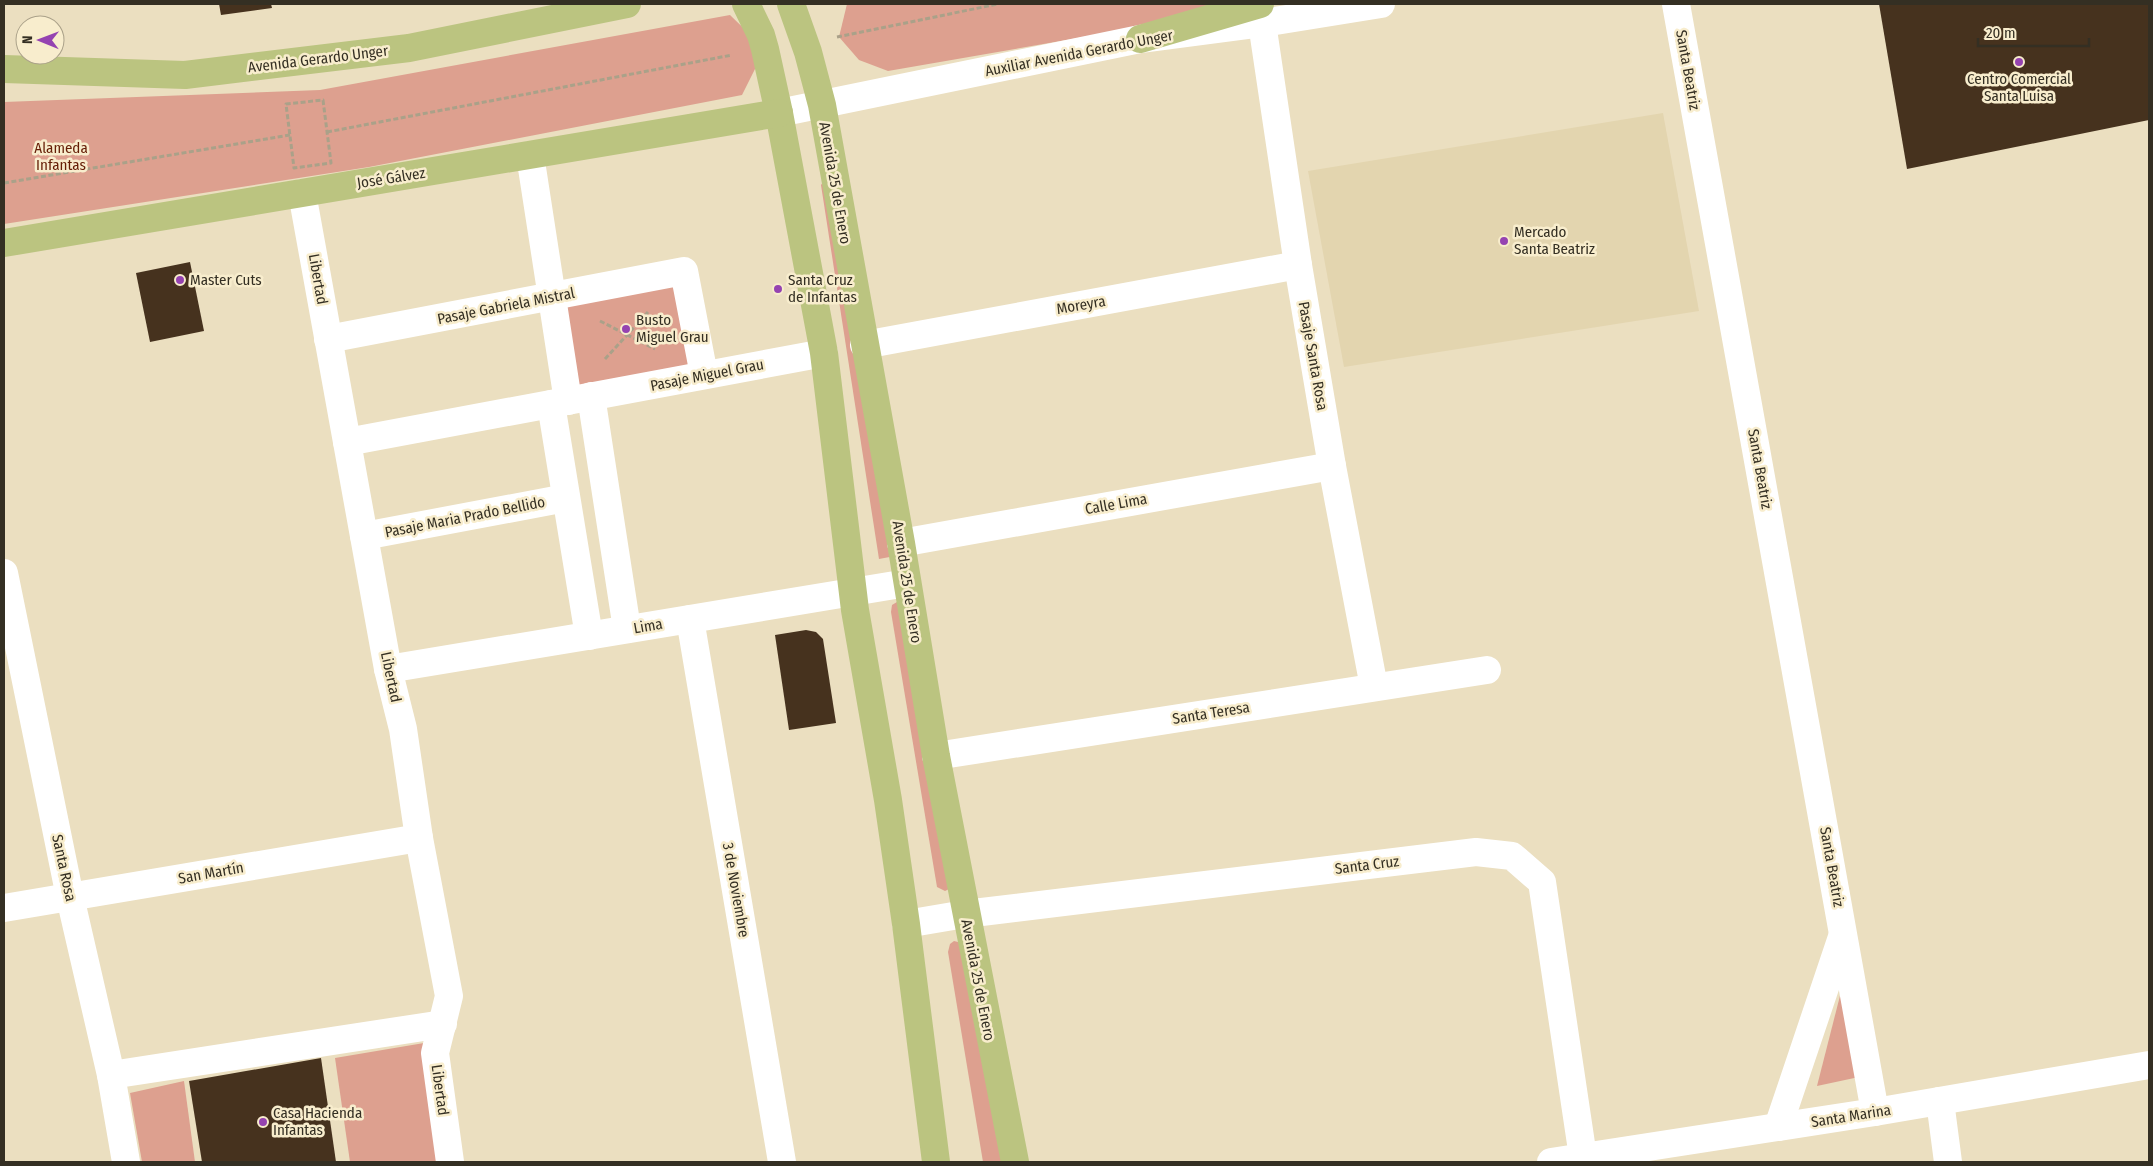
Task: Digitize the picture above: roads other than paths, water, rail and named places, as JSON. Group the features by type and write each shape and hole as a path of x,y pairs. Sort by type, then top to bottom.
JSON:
{"main road":[{"name":"Avenida Gerardo Unger","path":"4,69 185,75 409,48 627,4"},
{"path":"746,4 761,35 765,49 779,113 824,353 853,592 906,924 936,1162"},
{"name":"Avenida 25 de Enero","path":"791,4 806,44 822,105 901,543 936,756 965,914 1015,1162"},
{"path":"1140,39 1261,14"},
{"name":"José Gálvez","path":"4,243 779,113"}],"street":[{"path":"1261,14 1381,4"},
{"name":"Santa Beatriz","path":"1676,4 1876,1112"},
{"name":"Pasaje Santa Rosa","path":"1261,14 1298,265 1332,466 1374,687"},
{"name":"Auxiliar Avenida Gerardo Unger","path":"779,113 1140,39"},
{"path":"530,155 570,401 627,629"},
{"name":"Libertad","path":"302,193 388,669 403,729 419,838 448,996 435,1053 450,1162"},
{"name":"Moreyra","path":"864,345 1298,265"},
{"name":"Pasaje Gabriela Mistral","path":"328,339 684,271 704,375"},
{"name":"Pasaje Miguel Grau","path":"347,442 824,353"},
{"path":"570,401 566,498 589,636"},
{"name":"Calle Lima","path":"901,543 1332,466"},
{"name":"Pasaje Maria Prado Bellido","path":"364,536 566,498"},
{"name":"Santa Rosa","path":"4,573 70,897 111,1075 126,1162"},
{"name":"Lima","path":"388,669 907,583"},
{"name":"3 de Noviembre","path":"690,619 782,1162"},
{"name":"Santa Teresa","path":"936,756 1487,670"},
{"name":"San Martín","path":"4,908 419,838"},
{"name":"Santa Cruz","path":"906,924 965,914 1476,852 1512,856 1542,882 1583,1157"},
{"name":"Santa Beatriz","path":"1778,1127 1844,933"},
{"path":"111,1075 443,1024"},
{"name":"Santa Marina","path":"1551,1162 1583,1157 1653,1155 1778,1127 2149,1065"},
{"path":"1940,1101 1948,1162"}],"place":[{"name":"Centro Comercial Santa Luisa","path":"2019,62"},
{"name":"Mercado Santa Beatriz","path":"1504,241"},
{"name":"Master Cuts","path":"180,280"},
{"name":"Santa Cruz de Infantas","path":"778,289"},
{"name":"Busto Miguel Grau","path":"626,329"},
{"name":"Casa Hacienda Infantas","path":"263,1122"}],"park label":[{"name":"Alameda Infantas","path":"61,156"}]}
